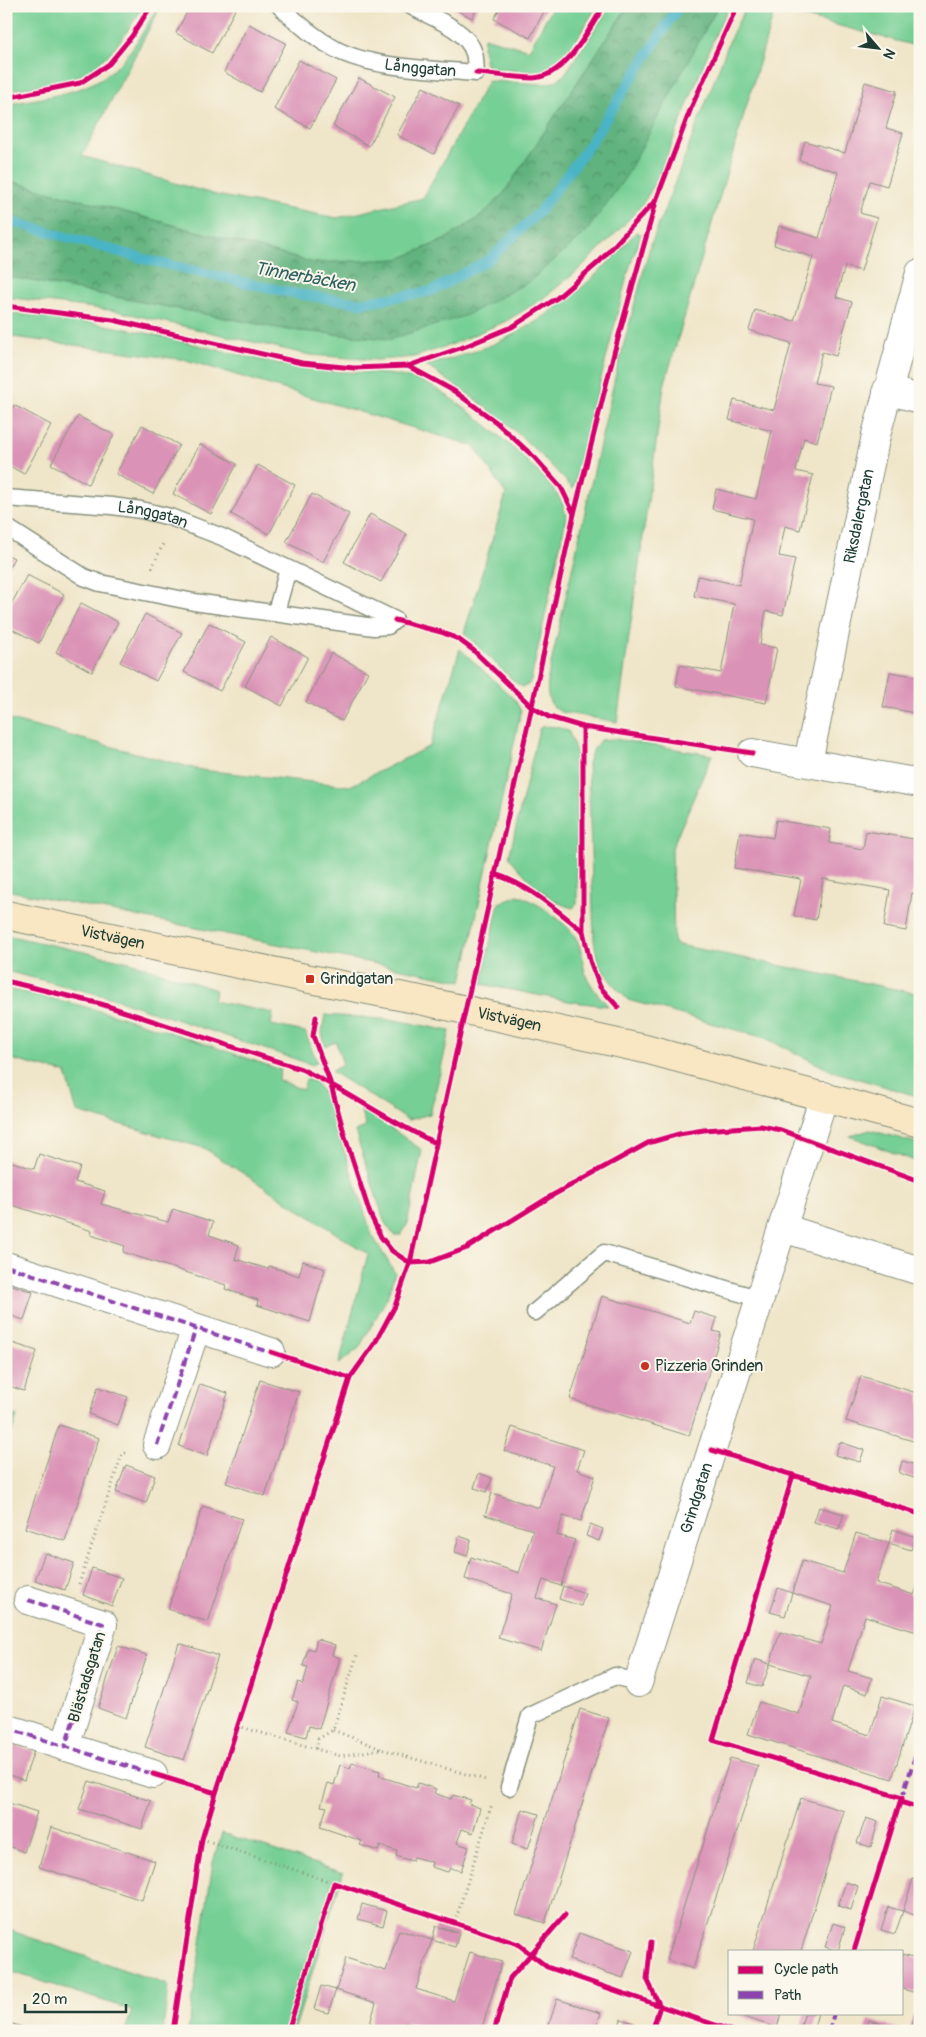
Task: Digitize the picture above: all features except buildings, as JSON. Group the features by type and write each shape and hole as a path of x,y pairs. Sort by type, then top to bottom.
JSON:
{"main road":[{"name":"Vistvägen","path":"6,916 415,999 645,1050 920,1123"}],"street":[{"name":"Riksdalergatan","path":"808,762 876,436 920,273"},
{"path":"887,390 920,399"},
{"path":"752,753 920,783"},
{"name":"Grindgatan","path":"638,1682 824,1096"},
{"path":"783,1228 920,1271"},
{"path":"6,1266 271,1352"},
{"path":"157,1445 196,1328"},
{"name":"Blästadsgatan","path":"28,1600 103,1624 65,1747"},
{"path":"6,1728 153,1774"}],"lane":[{"name":"Långgatan","path":"280,6 335,49 354,57 374,63 476,73 474,54 468,42 458,32 411,6"},
{"name":"Långgatan","path":"6,498 112,506 170,517 222,537 395,620 388,626 381,628 194,602 100,583 84,577 6,527"},
{"path":"276,612 288,569"},
{"path":"535,1312 604,1253 760,1299"},
{"path":"509,1787 530,1716 615,1676 638,1682"}],"path":[{"path":"139,592 156,562 170,517"},
{"path":"69,1613 122,1454 157,1445"},
{"path":"316,1749 318,1739 333,1730 356,1655"},
{"path":"238,1726 340,1756 381,1749"},
{"path":"333,1730 381,1749 489,1781"},
{"path":"454,1922 492,1802"},
{"path":"202,1839 334,1883"}],"green space":[{"path":"6,6 143,6 121,40 103,60 92,68 67,80 6,91"},
{"path":"158,6 161,6 82,156 216,195 337,218 423,198 488,81 545,84 556,81 565,74 610,6 628,6 504,193 480,217 444,240 399,259 314,263 6,180 6,105 68,92 102,78 120,64 127,55 141,36"},
{"path":"553,6 597,6 565,55 556,63 538,71 487,68 483,49 484,37 529,50"},
{"path":"628,6 718,6 625,178 586,232 530,281 467,315 391,339 289,330 6,276 6,180 314,263 399,259 444,240 480,217 504,193"},
{"path":"718,6 729,6 716,33 658,178 642,205 575,273 541,300 506,321 453,344 414,357 377,360 310,355 117,311 6,297 6,276 289,330 390,339 690,56"},
{"path":"746,6 920,6 920,47 775,9 664,386 617,722 561,712 556,709 548,698 548,677 616,373 650,247 731,37"},
{"path":"636,232 641,234 628,272 573,489 522,437 486,407 426,366 488,347 536,322 589,281"},
{"path":"6,313 71,320 120,328 308,369 399,376 427,384 460,405 524,458 556,493 564,508 566,518 531,680 528,685 523,687 516,683 464,633 506,494 474,446 186,360 6,336"},
{"path":"460,649 515,700 521,711 462,981 6,890 6,719 201,770 350,786 430,746"},
{"path":"543,726 559,727 569,732 577,755 577,904 573,908 555,901 546,895 509,857 539,729"},
{"path":"614,739 712,755 672,848 674,944 920,994 920,1097 832,1071 765,1038 628,1000 613,984 598,964 594,940 588,763 592,752 600,740"},
{"path":"518,895 550,913 572,932 580,946 588,979 608,1006 573,1002 481,984 499,903"},
{"path":"6,935 130,962 216,990 213,1001 273,1013 271,1025 305,1032 317,1062 313,1065 109,997 6,971"},
{"path":"6,989 76,1004 145,1024 281,1070 278,1080 303,1090 306,1079 315,1082 326,1096 372,1235 395,1273 387,1298 359,1348 339,1364 368,1254 204,1148 77,1112 66,1073 6,1058"},
{"path":"325,1015 395,1020 450,1031 430,1114 408,1120 331,1071 343,1065 336,1042 325,1046 322,1033"},
{"path":"359,1106 422,1150 407,1225 401,1235 394,1235 385,1223 355,1131 366,1127"},
{"path":"870,1130 920,1144 920,1163 850,1136"},
{"path":"6,1413 17,1416 6,1449"},
{"path":"222,1833 343,1873 294,2031 188,2031 213,1862"},
{"path":"6,1929 168,1985 163,2031 125,2031 132,2010 6,1970"}],"waterway":[{"name":"Tinnerbäcken","path":"6,220 148,260 296,294 361,303 432,291 490,259 539,212 585,151 679,6"}],"marked path":[{"path":"6,1266 275,1354"},
{"path":"157,1445 196,1328"},
{"path":"28,1600 103,1624 65,1747"},
{"path":"6,1728 156,1775"},
{"path":"902,1798 920,1740"},
{"path":"829,2031 834,2014"}],"cycle path":[{"path":"6,98 80,83 109,64 132,36 151,6"},
{"path":"476,73 526,78 545,76 556,70 575,51 604,6"},
{"path":"173,2031 202,1839 216,1793 350,1378 375,1343 395,1306 410,1263 574,514 614,353 657,198 691,108 737,6"},
{"path":"6,306 113,320 302,363 354,368 408,366 466,346 512,327 557,298 599,262 656,200"},
{"path":"408,366 454,391 496,422 535,458 561,487 574,514"},
{"path":"395,620 441,632 458,639 473,650 532,707 549,717 583,727 752,753"},
{"path":"494,874 506,878 530,891 583,931 583,727"},
{"path":"583,931 590,961 600,987 618,1007"},
{"path":"6,981 101,1004 301,1069 436,1143"},
{"path":"316,1017 313,1036 330,1082 346,1140 370,1214 381,1237 392,1251 410,1263 430,1262 467,1248 553,1195 648,1143 679,1134 704,1130 761,1126 781,1130 920,1181"},
{"path":"271,1352 350,1378"},
{"path":"712,1450 793,1475"},
{"path":"920,1514 793,1475 713,1740 902,1798 900,1802 920,1808"},
{"path":"153,1774 216,1793"},
{"path":"854,1950 900,1802"},
{"path":"288,2031 334,1883 518,1944 547,1967 733,2031"},
{"path":"494,2031 510,1978 565,1915"},
{"path":"651,1942 647,1979 660,2006 652,2031"}],"place":[{"name":"Grindgatan","path":"310,979"},
{"name":"Pizzeria Grinden","path":"645,1366"}]}
